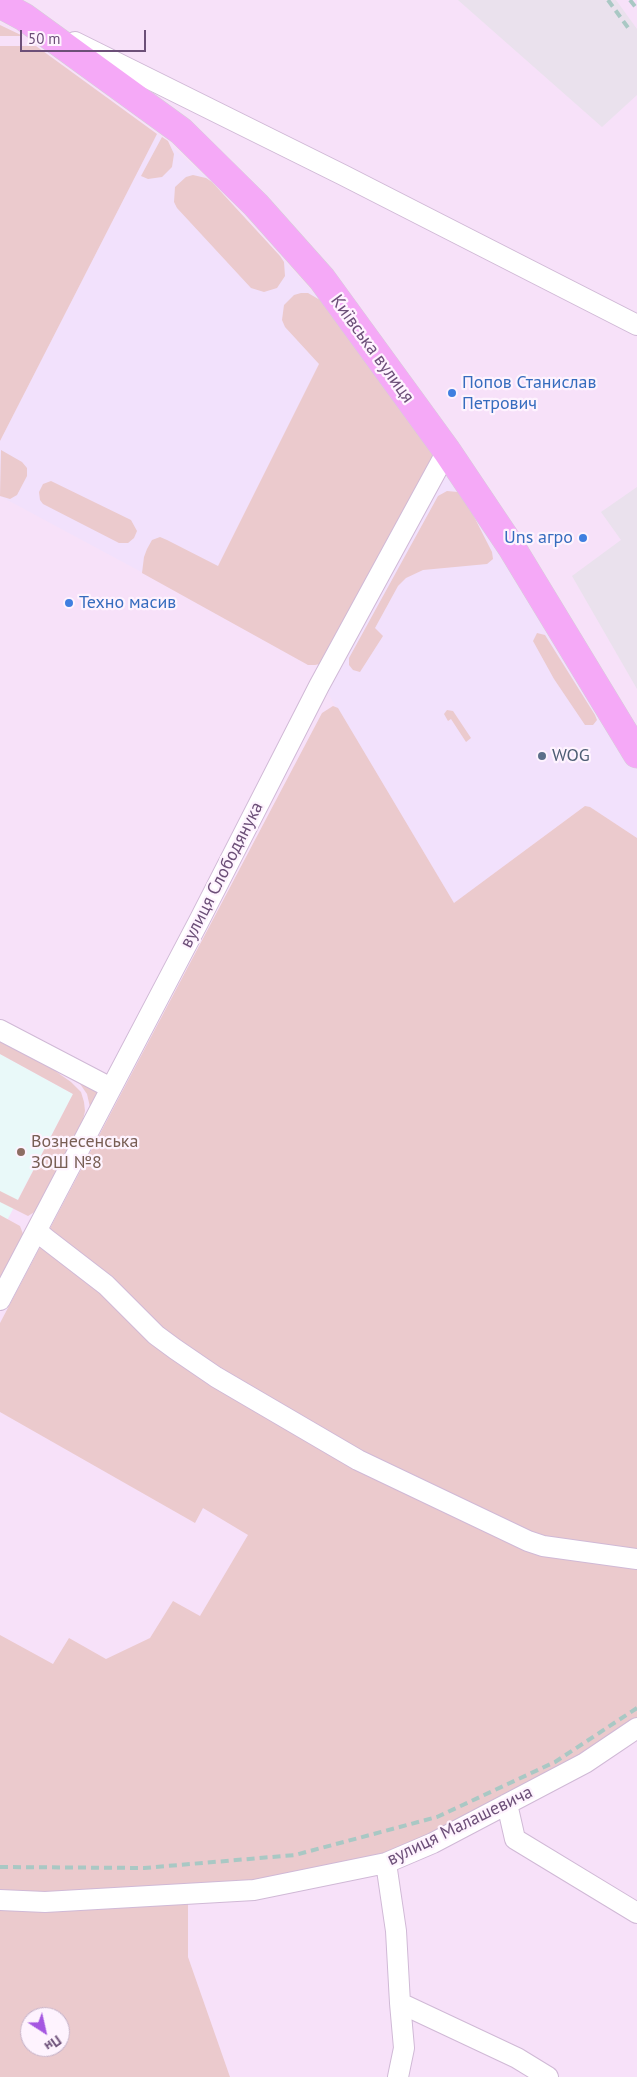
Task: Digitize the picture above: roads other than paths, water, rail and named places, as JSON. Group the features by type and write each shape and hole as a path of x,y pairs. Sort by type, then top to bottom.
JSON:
{"main road":[{"name":"Київська вулиця","path":"0,4 24,17 181,131 256,205 322,279 447,451 512,548 637,754"}],"street":[{"name":"Київська вулиця","path":"24,17 352,180 637,326"},
{"name":"вулиця Слободянука","path":"0,1300 319,686 447,451"},
{"path":"0,1030 111,1088"},
{"path":"37,1230 44,1238 106,1285 156,1335 175,1349 216,1377 358,1460 542,1546 637,1559"},
{"name":"вулиця Малашевича","path":"0,1900 44,1902 254,1890 386,1864 433,1843 585,1763 635,1733"},
{"path":"507,1804 515,1839 637,1913"},
{"path":"386,1864 396,1931 404,2048 398,2077"},
{"path":"400,2003 517,2058 548,2077"}],"railway":[{"path":"608,0 629,29"},
{"path":"630,0 637,9"},
{"path":"0,1867 144,1868 295,1855 437,1817 555,1762 637,1708"}],"place":[{"name":"Попов Станислав Петрович","path":"452,393"},
{"name":"Uns агро","path":"583,538"},
{"name":"Техно масив","path":"69,603"},
{"name":"WOG","path":"542,756"},
{"name":"Вознесенська ЗОШ №8","path":"21,1152"}]}
